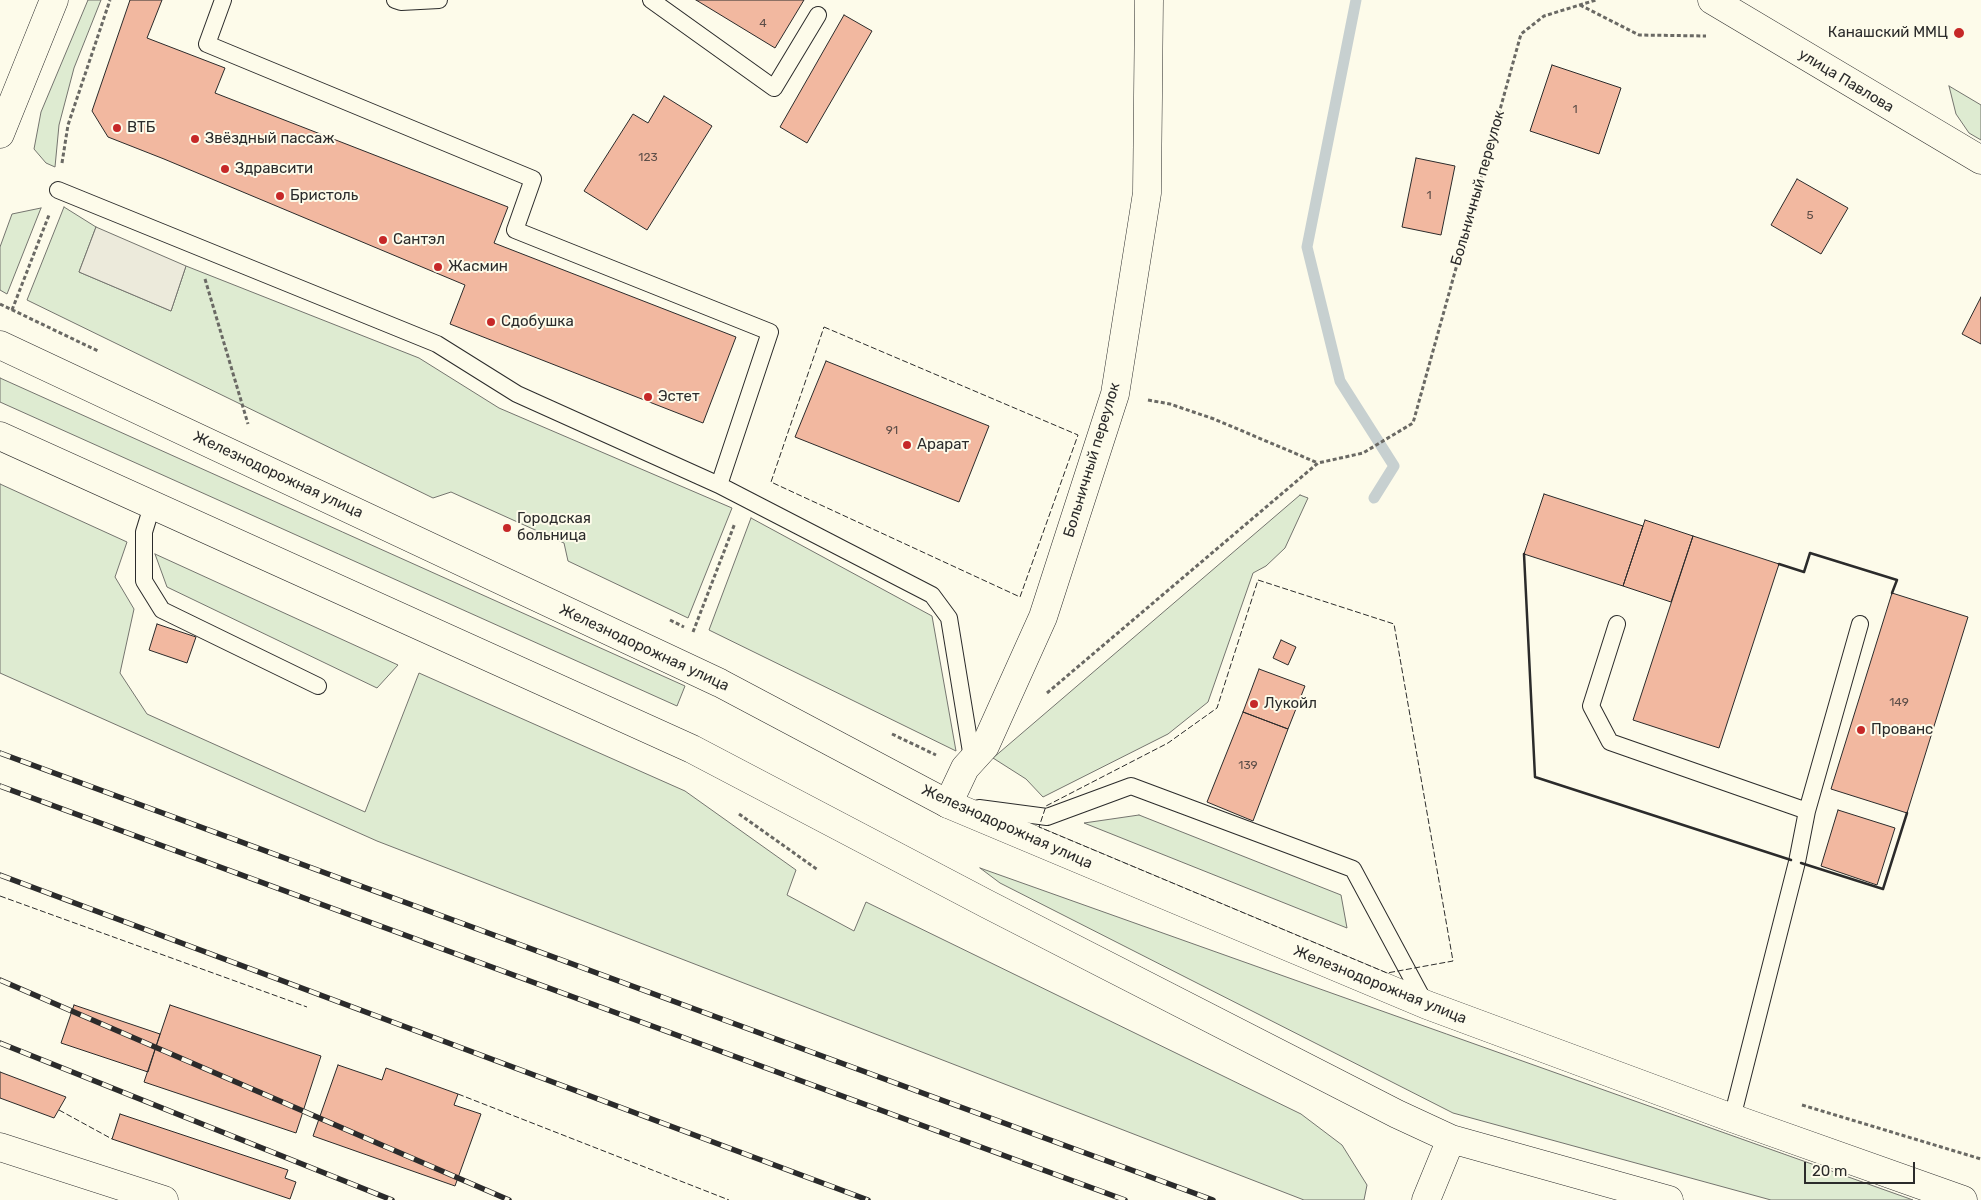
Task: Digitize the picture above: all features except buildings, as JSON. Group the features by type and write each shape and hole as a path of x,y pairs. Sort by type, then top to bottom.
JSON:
{"main road":[{"path":"0,134 54,0"},
{"name":"Больничный переулок","path":"948,804 965,768 972,758 985,746 1043,617 1115,394 1147,193 1149,0"},
{"name":"улица Павлова","path":"1712,0 1981,160"},
{"name":"Железнодорожная улица","path":"0,345 720,682 948,804 1426,1005 1732,1118 1964,1200"},
{"path":"0,436 692,749 986,904 1388,1109 1451,1139 1669,1200"},
{"path":"1426,1200 1451,1139"},
{"path":"0,1147 164,1200"}],"lane":[{"path":"223,0 207,44 533,179 515,230 770,332 719,485"},
{"path":"395,0 401,2 439,0"},
{"path":"651,0 774,88 818,15"},
{"path":"58,190 437,344 517,394 719,485 932,595 949,618 972,758"},
{"path":"152,506 144,532 144,581 162,610 318,686"},
{"path":"1617,624 1591,706 1610,742 1806,811"},
{"path":"1732,1118 1797,862 1806,811 1860,624"},
{"path":"948,804 1047,817 1131,786 1353,869 1426,1005"}],"path":[{"path":"0,304 12,310 58,190 68,125 110,0"},
{"name":"Больничный переулок","path":"1318,463 1363,453 1413,423 1521,34 1544,16 1596,0"},
{"path":"1579,5 1639,36 1702,36 1762,30"},
{"path":"195,246 249,424"},
{"path":"1046,694 1318,463 1262,438 1170,404 1115,394"},
{"path":"693,632 745,498"},
{"path":"1796,1103 1981,1159"}],"green space":[{"path":"88,0 101,0 74,68 59,125 55,167 46,163 34,149 41,112"},
{"path":"1949,86 1981,105 1981,140 1969,133 1956,114"},
{"path":"64,207 96,227 79,272 171,311 186,266 419,358 499,408 732,508 688,618 568,561 564,543 451,492 433,498 27,300"},
{"path":"41,208 7,294 0,290 0,247 12,214"},
{"path":"0,378 685,686 677,706 0,402"},
{"path":"0,484 127,542 115,577 134,609 120,673 147,714 365,812 419,673 685,791 796,870 787,895 854,931 866,902 1301,1114 1342,1145 1367,1185 1364,1200 1304,1200 377,841 0,673"},
{"path":"1300,495 1308,498 1285,548 1266,566 1253,573 1208,702 1168,734 1043,797 1026,779 993,758"},
{"path":"751,518 932,616 956,751 709,630"},
{"path":"155,554 398,665 377,688 167,587"},
{"path":"1139,815 1341,895 1347,928 1084,823"},
{"path":"980,868 1913,1200 1771,1200 1453,1113 1000,883"}],"shaded area":[{"path":"96,227 186,266 171,311 79,272"}],"waterway":[{"path":"1356,0 1307,247 1340,381 1394,466 1374,498"}],"railway":[{"path":"0,753 1213,1200"},
{"path":"0,786 1125,1200"},
{"path":"0,875 868,1200"},
{"path":"0,980 509,1200"},
{"path":"0,1043 392,1200"}],"fence":[{"path":"824,327 1078,435 1020,597 771,482 824,327"},
{"path":"1258,580 1394,624 1453,961 1387,973 1039,827 1046,806 1168,743 1217,708 1258,580"},
{"path":"0,896 307,1007"},
{"path":"458,1094 729,1200"},
{"path":"59,1110 112,1139"}],"wall":[{"path":"1779,564 1804,572 1810,553 1897,580 1892,593"},
{"path":"1524,554 1535,777 1791,860"},
{"path":"1801,863 1883,889 1907,813"}],"place":[{"name":"Канашский ММЦ","path":"1959,33"},
{"name":"ВТБ","path":"117,128"},
{"name":"Звёздный пассаж","path":"195,139"},
{"name":"Здравсити","path":"225,169"},
{"name":"Бристоль","path":"280,196"},
{"name":"Сантэл","path":"383,240"},
{"name":"Жасмин","path":"438,267"},
{"name":"Сдобушка","path":"491,322"},
{"name":"Эстет","path":"648,397"},
{"name":"Арарат","path":"907,445"},
{"name":"Городская больница","path":"507,528"},
{"name":"Лукойл","path":"1254,704"},
{"name":"Прованс","path":"1861,730"}]}
